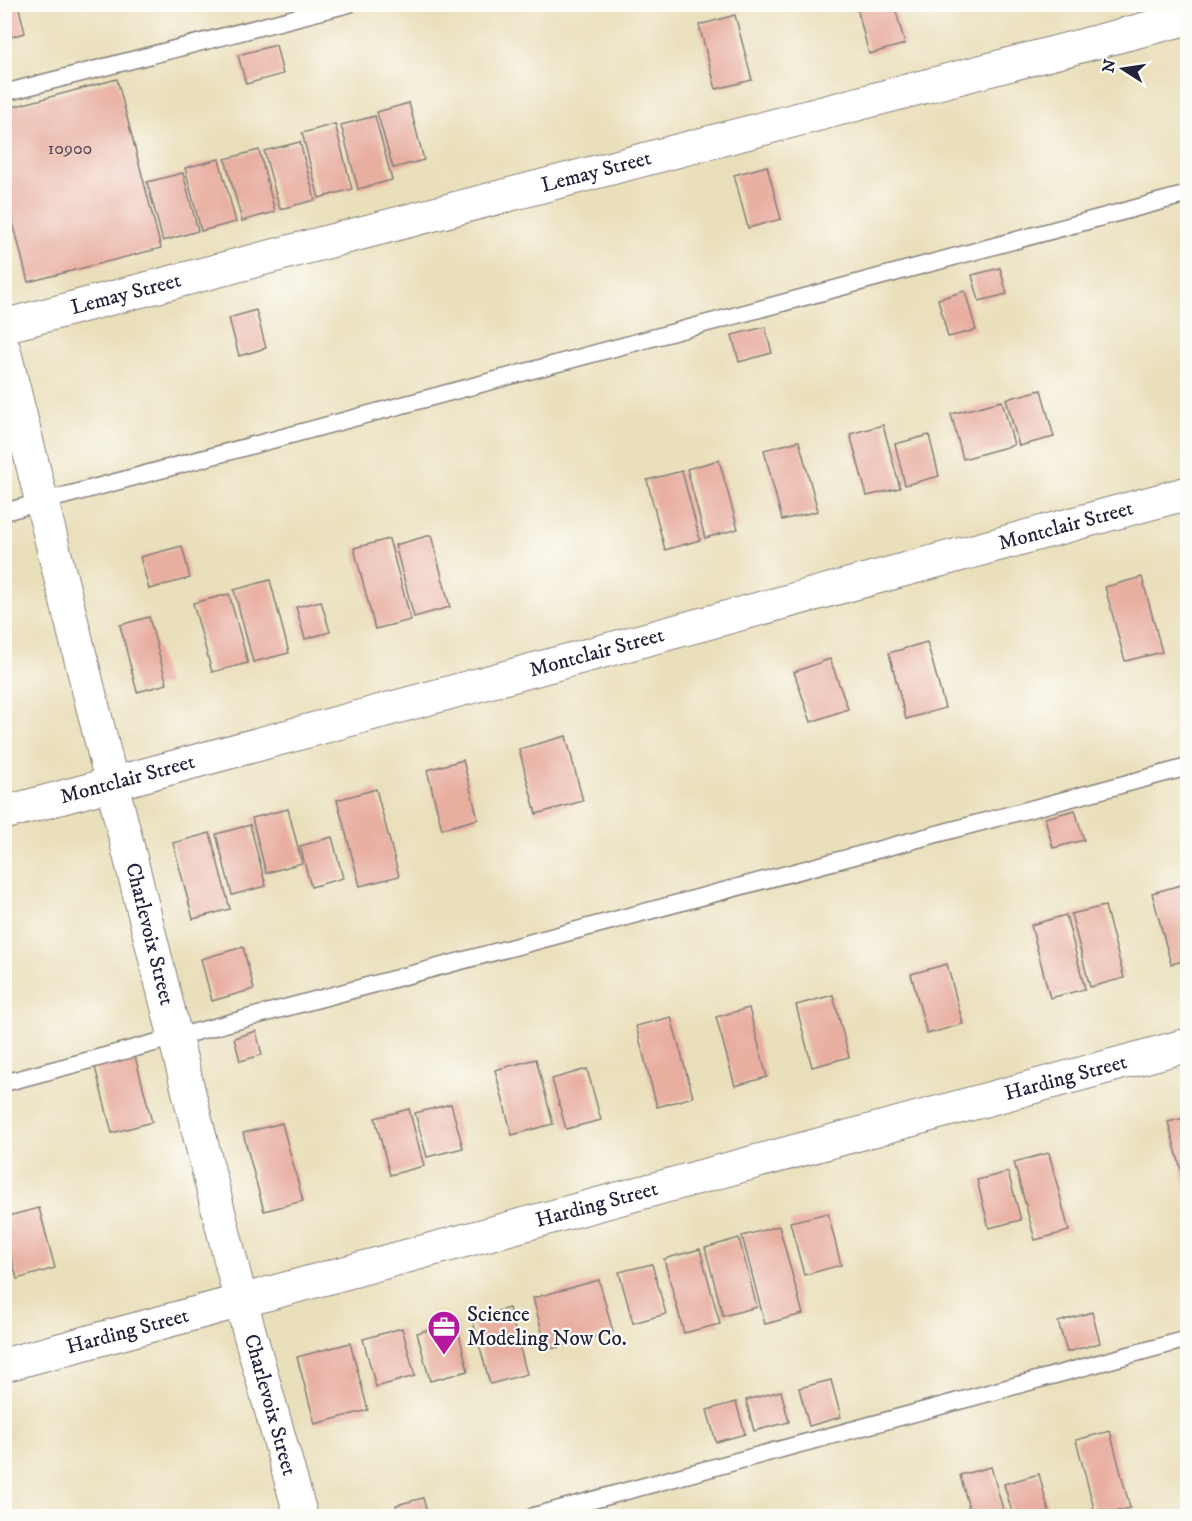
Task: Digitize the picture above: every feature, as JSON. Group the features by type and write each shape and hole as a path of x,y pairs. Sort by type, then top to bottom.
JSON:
{"street":[{"name":"Lemay Street","path":"4,326 1188,18"},
{"name":"Charlevoix Street","path":"4,350 241,1302 301,1516"},
{"name":"Montclair Street","path":"4,813 1188,493"},
{"name":"Harding Street","path":"4,1365 1188,1045"}],"lane":[{"path":"4,93 349,4"},
{"path":"4,512 1188,194"},
{"path":"4,1083 1188,767"},
{"path":"534,1516 1188,1339"}],"building":[{"path":"4,4 18,4 25,33 4,39"},
{"path":"869,4 894,4 905,44 869,54 857,8"},
{"path":"735,15 752,80 716,89 699,25"},
{"path":"276,45 283,74 246,84 238,55"},
{"path":"117,79 161,248 28,282 5,190 5,109"},
{"path":"409,103 424,160 393,168 377,112"},
{"path":"375,116 392,180 358,189 341,125"},
{"path":"335,124 352,189 319,198 302,133"},
{"path":"300,142 315,200 280,209 264,151"},
{"path":"259,150 275,212 242,221 225,159"},
{"path":"219,159 236,222 201,231 185,168"},
{"path":"767,166 781,219 748,228 734,175"},
{"path":"183,173 198,231 163,241 147,182"},
{"path":"1000,268 1007,294 979,301 972,275"},
{"path":"965,291 976,330 948,337 938,299"},
{"path":"256,310 266,348 239,356 229,318"},
{"path":"765,327 772,353 739,362 732,335"},
{"path":"1041,390 1054,437 1019,446 1006,399"},
{"path":"1002,401 1014,445 963,459 951,414"},
{"path":"883,425 900,488 867,496 850,434"},
{"path":"929,435 939,476 905,485 895,444"},
{"path":"799,441 818,511 782,520 764,450"},
{"path":"719,460 738,529 705,538 687,469"},
{"path":"682,471 700,540 665,550 647,480"},
{"path":"431,535 450,607 414,617 395,545"},
{"path":"389,539 411,620 375,629 354,548"},
{"path":"182,546 190,578 149,589 140,557"},
{"path":"1142,577 1162,652 1125,661 1105,587"},
{"path":"270,580 289,653 253,662 234,590"},
{"path":"229,594 248,663 212,672 193,603"},
{"path":"321,601 330,632 305,639 296,607"},
{"path":"149,617 167,684 137,692 120,625"},
{"path":"927,642 945,708 906,719 889,653"},
{"path":"830,659 848,709 811,722 794,672"},
{"path":"566,736 583,801 536,814 519,749"},
{"path":"463,760 478,819 442,829 427,770"},
{"path":"376,789 399,876 360,886 337,800"},
{"path":"288,809 302,863 266,873 252,818"},
{"path":"1075,810 1084,840 1053,848 1045,818"},
{"path":"250,825 266,886 232,895 216,834"},
{"path":"210,833 230,909 193,919 173,843"},
{"path":"332,837 343,878 311,887 300,846"},
{"path":"1188,883 1188,960 1171,964 1152,893"},
{"path":"1105,906 1124,978 1090,987 1071,914"},
{"path":"1066,915 1085,989 1050,998 1031,925"},
{"path":"243,947 254,989 212,1001 201,959"},
{"path":"947,964 963,1024 927,1034 911,974"},
{"path":"833,995 849,1057 812,1067 796,1005"},
{"path":"749,1008 767,1077 735,1086 716,1017"},
{"path":"671,1017 693,1097 657,1107 636,1026"},
{"path":"256,1031 262,1055 240,1061 234,1038"},
{"path":"135,1056 152,1122 112,1133 95,1067"},
{"path":"536,1059 553,1124 512,1135 495,1070"},
{"path":"587,1069 601,1120 566,1129 552,1079"},
{"path":"451,1104 463,1148 427,1157 415,1113"},
{"path":"409,1109 424,1166 390,1175 375,1118"},
{"path":"1188,1117 1188,1191 1187,1191 1168,1122"},
{"path":"282,1123 303,1201 264,1211 243,1133"},
{"path":"1049,1153 1069,1231 1035,1240 1014,1162"},
{"path":"1008,1172 1021,1220 989,1228 977,1180"},
{"path":"39,1208 55,1268 17,1279 4,1231 4,1217"},
{"path":"828,1213 841,1265 804,1275 790,1222"},
{"path":"779,1226 803,1314 765,1324 742,1236"},
{"path":"739,1238 757,1307 723,1316 705,1248"},
{"path":"700,1249 720,1324 684,1333 664,1259"},
{"path":"652,1264 666,1314 633,1323 619,1272"},
{"path":"599,1280 613,1332 547,1350 533,1298"},
{"path":"509,1308 527,1374 490,1384 472,1318"},
{"path":"1092,1312 1100,1343 1067,1352 1058,1322"},
{"path":"456,1322 468,1371 430,1381 417,1333"},
{"path":"402,1328 415,1376 376,1387 363,1339"},
{"path":"350,1343 368,1410 315,1424 297,1357"},
{"path":"831,1380 841,1417 809,1426 799,1388"},
{"path":"781,1391 789,1422 754,1431 746,1400"},
{"path":"736,1402 745,1434 716,1442 707,1410"},
{"path":"1110,1431 1130,1508 1096,1516 1076,1440"},
{"path":"991,1467 1005,1516 971,1516 960,1475"},
{"path":"1039,1474 1050,1516 1013,1516 1004,1484"},
{"path":"423,1498 428,1516 399,1516 396,1505"}],"place":[{"name":"Science Modeling Now Co.","path":"444,1356"}]}
